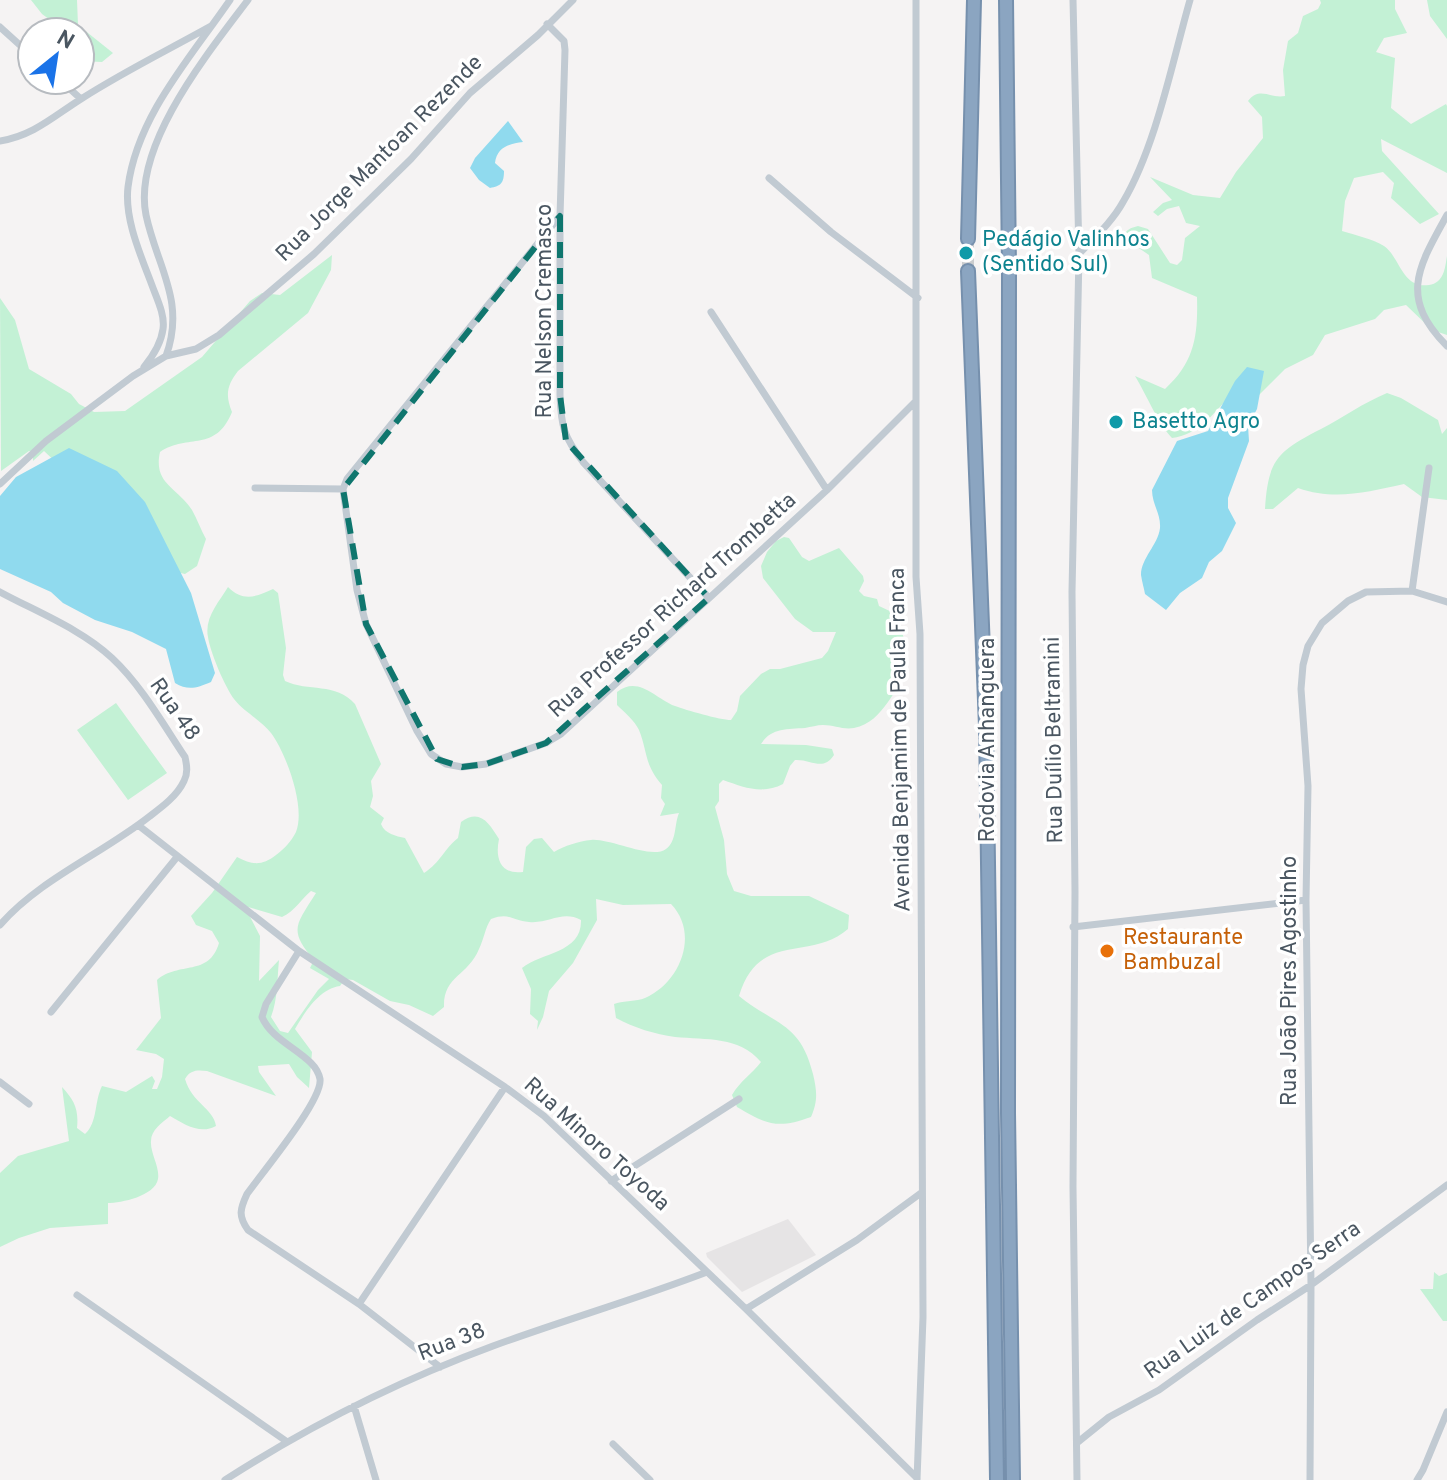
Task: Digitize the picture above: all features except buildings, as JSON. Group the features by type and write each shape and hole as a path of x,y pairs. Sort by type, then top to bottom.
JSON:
{"highway":[{"path":"968,239 974,0"},
{"name":"Rodovia Anhanguera","path":"1006,0 1009,270 1008,1113 1013,1480"},
{"name":"Rodovia Anhanguera","path":"968,271 986,726 997,1480"}],"street":[{"path":"142,370 158,348 164,325 129,212 130,175 147,126 166,91 230,0"},
{"path":"166,356 174,321 167,283 146,213 144,190 157,141 169,115 203,61 248,0"},
{"name":"Rua Jorge Mantoan Rezende","path":"0,484 46,441 142,370 166,356 196,349 219,335 314,254 411,159 470,93 573,0"},
{"name":"Avenida Benjamim de Paula Franca","path":"916,0 916,577 920,634 924,1022 921,1193 923,1317 917,1479"},
{"name":"Rua Duílio Beltramini","path":"1073,0 1079,254 1072,592 1077,1480"},
{"path":"1079,254 1116,212 1139,169 1190,0"},
{"name":"Rua Nelson Cremasco","path":"547,24 564,41 565,50 560,216 560,406 566,441 709,598"},
{"path":"0,141 34,132 81,99 213,25"},
{"path":"0,27 16,42"},
{"path":"78,96 81,99"},
{"path":"769,178 831,232 918,298"},
{"path":"1447,215 1423,257 1417,292 1431,330 1447,346"},
{"path":"255,488 343,489 347,479 404,406 560,216"},
{"path":"711,312 827,490"},
{"name":"Rua Professor Richard Trombetta","path":"343,489 357,590 366,624 417,731 431,754 446,764 462,767 486,764 546,743 561,734 827,490 915,402"},
{"path":"1412,591 1429,468"},
{"name":"Rua João Pires Agostinho","path":"1310,1480 1308,786 1301,689 1303,665 1308,646 1322,623 1348,601 1366,592 1412,591 1447,602"},
{"name":"Rua 48","path":"0,592 86,638 111,657 185,757 187,769 176,793 138,825 27,899 0,925"},
{"name":"Rua Minoro Toyoda","path":"138,825 299,951 544,1116 746,1309 917,1479"},
{"path":"51,1012 177,857"},
{"path":"1073,927 1306,900"},
{"path":"299,951 266,1004 262,1017 266,1027 310,1063 318,1074 319,1087 303,1118 247,1194 240,1215 248,1230 359,1304 440,1367"},
{"path":"0,1082 29,1104"},
{"path":"359,1304 505,1087"},
{"path":"611,1181 739,1099"},
{"name":"Rua Luiz de Campos Serra","path":"1078,1442 1109,1417 1159,1390 1311,1285 1447,1185"},
{"path":"746,1309 857,1240 921,1193"},
{"name":"Rua 38","path":"225,1480 286,1441 440,1367 707,1272"},
{"path":"77,1295 286,1441"},
{"path":"354,1406 376,1480"},
{"path":"1417,1480 1447,1412"},
{"path":"613,1444 650,1480"}],"highlighted area":[{"path":"560,216 560,395 566,441 709,598 546,743 486,764 462,767 437,759 366,624 343,489"}],"shaded area":[{"path":"788,1219 816,1255 742,1292 707,1257 706,1253"}],"green space":[{"path":"31,0 77,0 78,16 42,14"},
{"path":"1320,0 1395,0 1395,9 1407,33 1384,38 1376,52 1395,58 1391,108 1411,124 1447,106 1447,173 1381,139 1382,151 1439,214 1420,224 1391,198 1394,183 1383,172 1354,178 1345,201 1342,231 1384,246 1407,277 1420,285 1438,281 1447,256 1447,335 1432,330 1406,305 1384,310 1375,319 1325,335 1313,355 1285,369 1254,400 1230,396 1197,428 1172,438 1135,376 1165,389 1183,369 1193,347 1197,297 1152,278 1149,255 1124,238 1125,235 1129,229 1138,226 1148,229 1170,263 1177,265 1182,260 1185,238 1200,226 1186,223 1179,206 1167,209 1158,216 1153,212 1172,200 1150,177 1193,195 1220,198 1263,138 1262,117 1248,101 1257,94 1285,96 1283,70 1288,41 1298,33 1303,16 1318,9"},
{"path":"1427,0 1447,0 1447,39 1430,16"},
{"path":"96,39 113,53 102,62 96,62"},
{"path":"332,255 331,270 308,313 234,376 228,395 232,412 225,425 209,438 160,452 163,478 192,510 206,539 197,566 185,574 172,571 44,451 33,461 33,452 29,451 1,471 0,298 15,320 29,369 94,412 125,411 202,357 250,301 262,293 280,295"},
{"path":"1387,393 1438,420 1442,434 1447,428 1447,500 1422,497 1404,484 1338,495 1298,488 1273,509 1265,509 1269,478 1278,458 1285,451"},
{"path":"789,538 802,557 809,561 839,548 863,576 859,591 864,596 877,599 879,606 896,614 904,639 906,660 895,691 869,722 850,728 823,725 780,730 761,744 832,749 834,755 826,763 795,760 783,784 768,789 753,789 723,780 719,784 719,801 715,807 724,840 727,874 734,891 751,896 809,896 849,915 848,929 833,939 772,954 759,962 739,996 785,1027 801,1044 808,1057 815,1086 816,1101 811,1117 790,1123 773,1123 737,1107 732,1095 761,1062 743,1048 722,1041 660,1034 616,1018 614,1004 645,998 668,981 682,957 684,929 680,916 671,904 623,905 596,899 597,920 573,963 549,991 537,1030 538,1021 530,1014 531,989 522,968 568,945 580,931 581,920 568,916 536,922 507,917 491,919 474,958 452,982 444,1007 433,1016 409,1005 390,1001 353,980 345,979 340,986 319,996 295,1029 312,1052 309,1088 289,1064 258,1066 276,1096 207,1071 192,1072 185,1079 188,1087 211,1114 216,1126 198,1129 170,1116 160,1124 151,1137 158,1179 151,1190 129,1200 108,1203 108,1224 50,1228 0,1247 0,1173 18,1156 69,1141 62,1087 75,1105 77,1128 85,1134 92,1124 102,1086 126,1092 152,1076 155,1081 152,1089 157,1089 164,1059 136,1050 161,1018 157,980 166,974 201,965 214,954 219,943 212,931 196,925 191,916 212,893 237,857 252,863 266,861 285,848 296,832 296,795 283,753 267,728 234,699 209,643 207,630 210,617 228,587 244,596 255,596 273,589 278,593 286,648 285,681 331,690 355,704 381,764 371,781 373,796 370,807 384,818 381,824 385,830 405,838 424,873 458,838 461,822 474,816 488,823 499,839 499,859 504,868 523,872 526,847 534,839 542,838 554,852 591,840 651,852 659,852 670,846 679,813 660,816 665,804 661,798 662,785 649,764 637,727 617,705 617,692 625,687 639,687 675,706 731,720 737,711 740,696 761,674 770,669 822,658 828,651 836,632 813,632 795,619 763,578 761,566 776,541","holes":["311,891 316,893 300,920 298,934 314,960 310,968 329,979 288,1033 280,1031 271,1017 279,960 259,981 260,936 247,911 248,907 282,917"]},
{"path":"116,703 167,773 128,800 77,730"},
{"path":"1434,1272 1439,1276 1447,1273 1447,1321 1443,1321 1420,1289 1433,1289"}],"water":[{"path":"508,121 523,142 509,145 498,153 495,163 504,171 503,178 499,185 490,188 470,168"},
{"path":"1247,367 1264,371 1257,409 1248,426 1249,441 1228,498 1228,508 1236,523 1222,551 1209,562 1202,578 1180,593 1166,610 1145,594 1141,575 1160,528 1152,490 1177,441 1208,431 1235,381"},
{"path":"69,448 117,471 145,502 191,593 215,673 211,682 193,688 175,683 166,649 132,632 95,620 63,603 51,592 0,569 0,496 16,477"}],"tunnel":[{"path":"968,239 968,271"}],"place":[{"name":"Pedágio Valinhos (Sentido Sul)","path":"966,253"},
{"name":"Basetto Agro","path":"1116,422"},
{"name":"Restaurante Bambuzal","path":"1107,951"}]}
